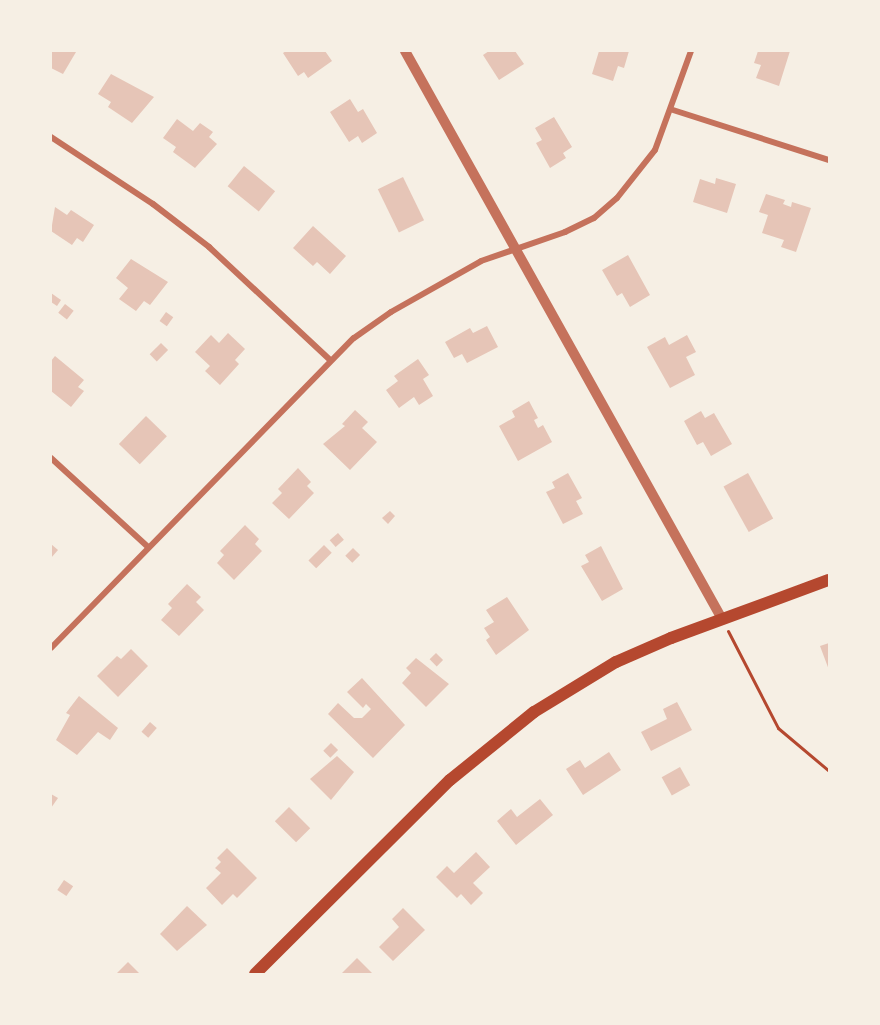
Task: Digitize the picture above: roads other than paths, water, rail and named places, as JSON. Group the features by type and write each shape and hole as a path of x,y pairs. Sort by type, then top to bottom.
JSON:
{"main road":[{"path":"255,974 450,780 509,730 616,662 722,619 829,580"}],"street":[{"path":"405,51 518,248 722,619"},
{"path":"51,648 330,360 391,312 481,261 594,218 617,198 655,150 673,110 692,51"},
{"path":"673,110 829,160"},
{"path":"51,136 153,204 209,247 330,360"},
{"path":"51,458 148,547"}]}
